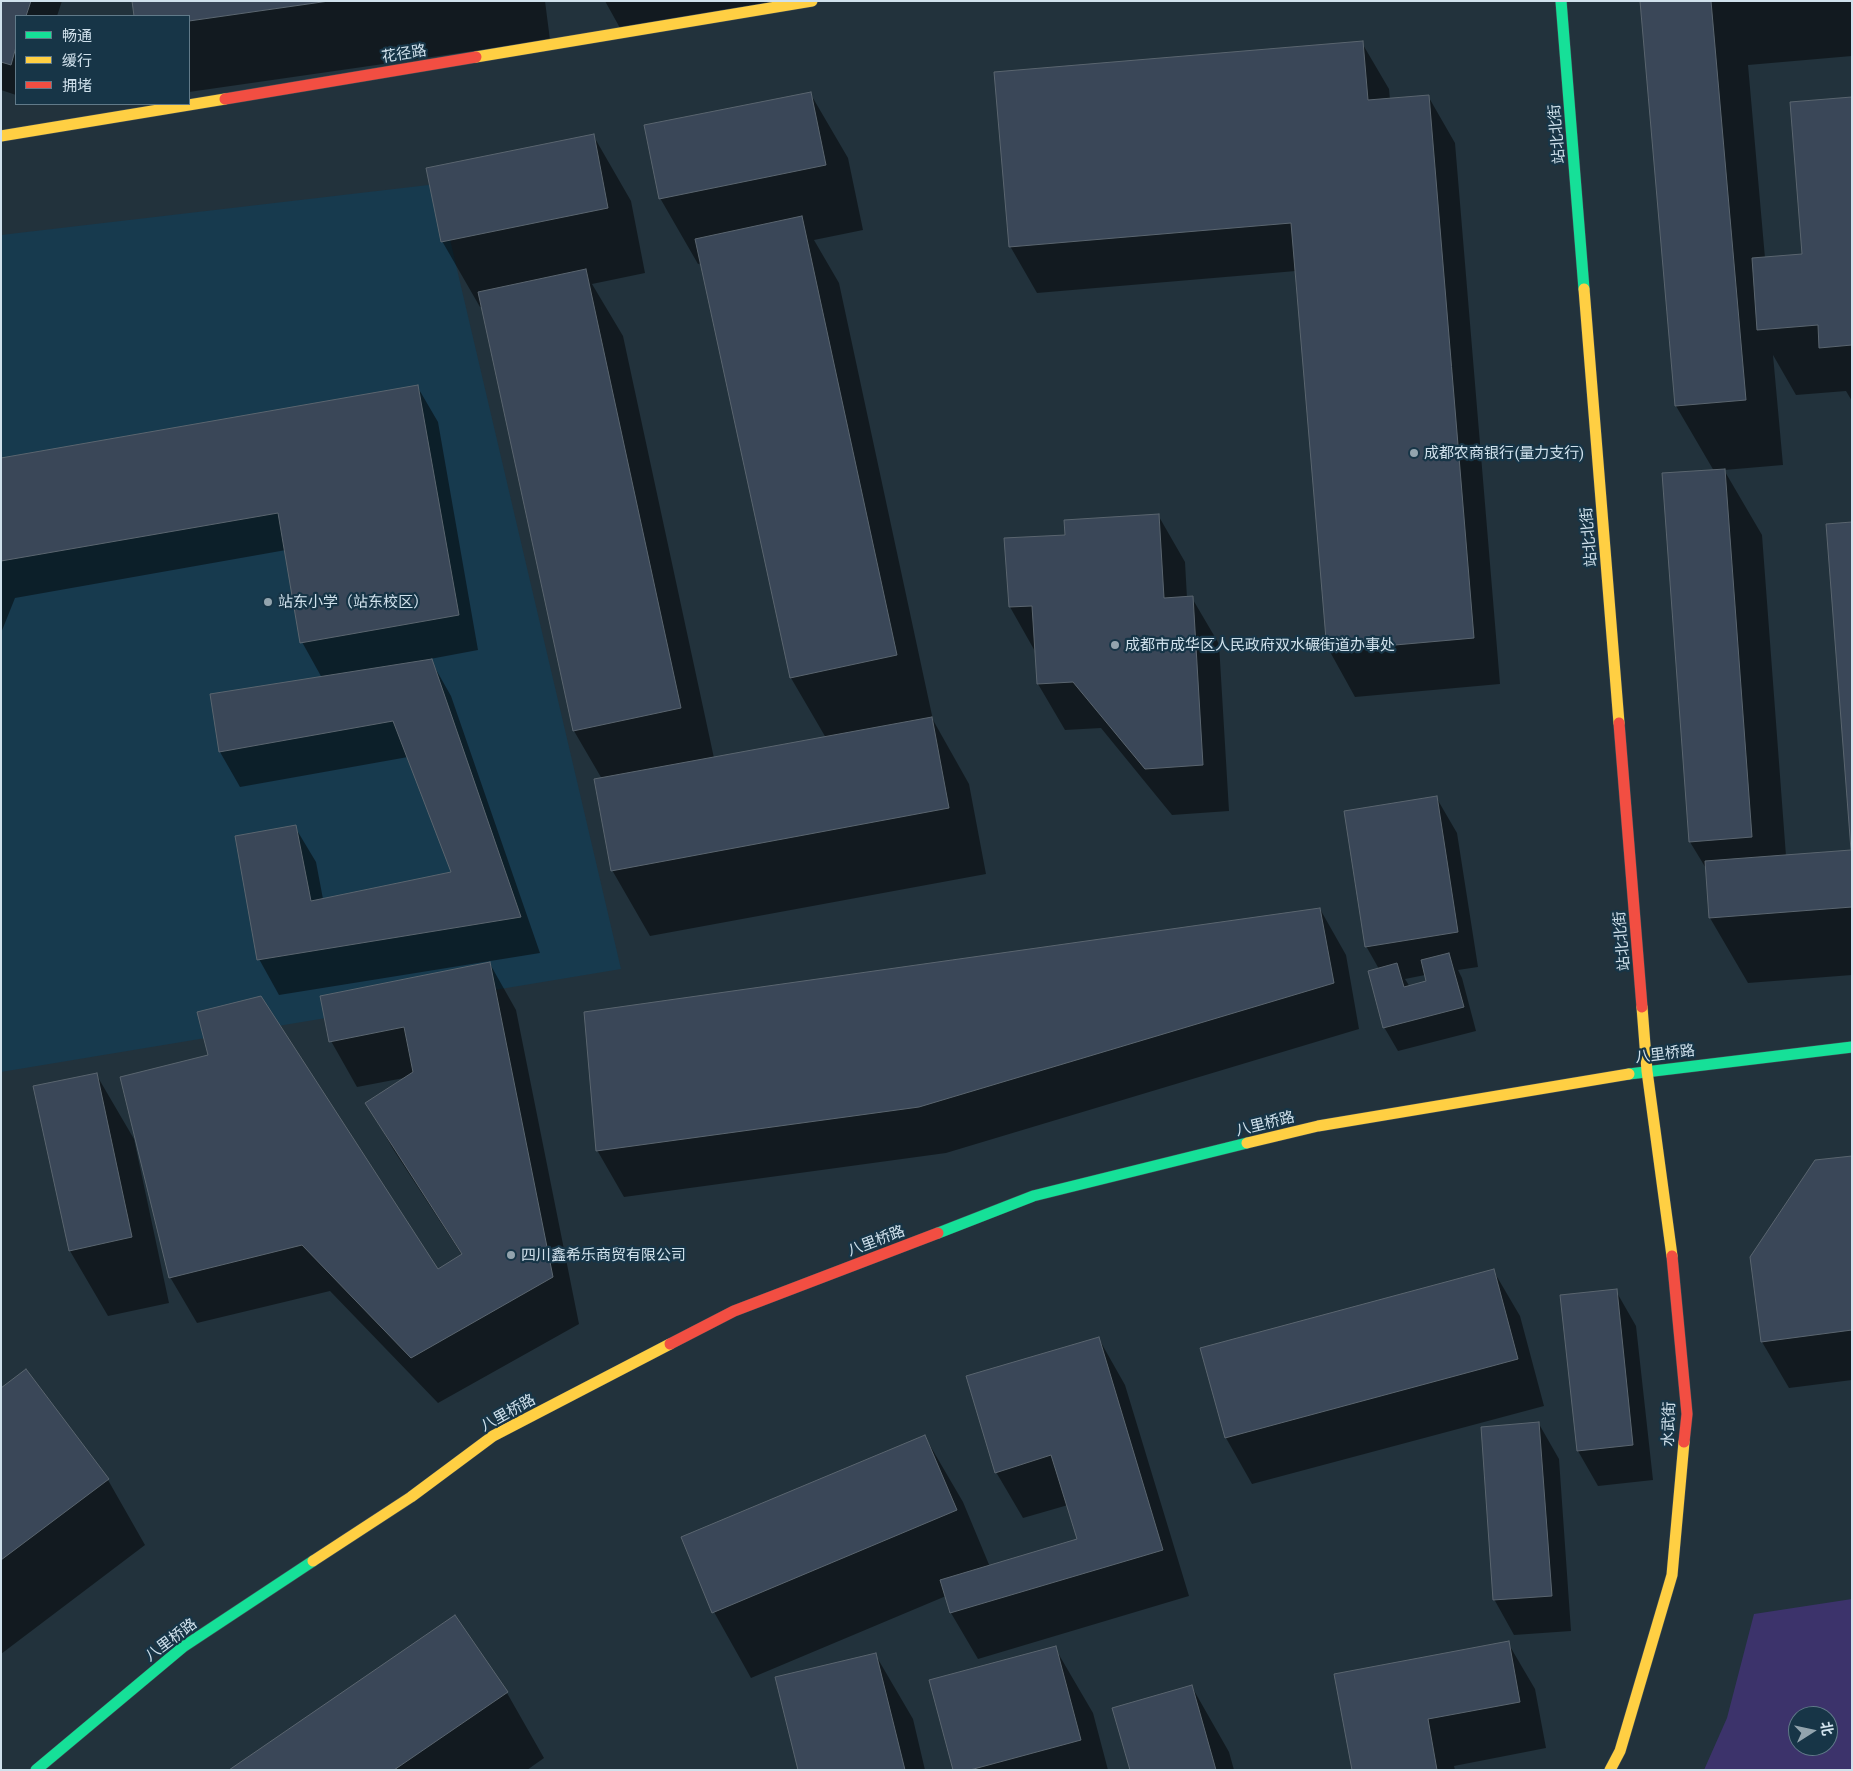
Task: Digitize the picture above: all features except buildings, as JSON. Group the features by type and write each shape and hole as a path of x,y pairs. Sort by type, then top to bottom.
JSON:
{"street":[{"name":"花径路","path":"190,105 812,1"},
{"name":"站北北街","path":"1561,1 1647,1071"},
{"name":"花径路","path":"1,136 187,105"},
{"name":"八里桥路","path":"36,1770 183,1647 411,1498 493,1436 734,1311 1033,1196 1318,1126 1647,1071 1852,1047"},
{"name":"水武街","path":"1610,1770 1620,1751 1672,1575 1686,1414 1675,1276 1647,1071"}],"shaded area":[{"name":"站东小学（站东校区）","path":"437,184 621,969 1,1072 1,235"},
{"path":"1852,1599 1852,1770 1704,1770 1727,1718 1754,1614"}],"traffic: fast":[{"path":"1561,1 1584,289"},
{"path":"1629,1074 1852,1047"},
{"path":"938,1233 1033,1196 1247,1143"},
{"path":"36,1770 183,1647 313,1561"}],"traffic: slow":[{"path":"476,57 812,1"},
{"path":"190,105 225,99"},
{"path":"1,136 189,105"},
{"path":"1584,289 1619,723"},
{"path":"1642,1007 1647,1071 1672,1256"},
{"path":"1247,1143 1318,1126 1629,1074"},
{"path":"313,1561 411,1497 493,1436 670,1344"},
{"path":"1610,1770 1620,1751 1672,1575 1684,1442"}],"traffic: jam":[{"path":"225,99 476,57"},
{"path":"1619,723 1642,1007"},
{"path":"670,1344 734,1311 938,1233"},
{"path":"1672,1256 1687,1414 1684,1442"}],"place":[{"name":"成都农商银行(量力支行)","path":"1414,453"},
{"name":"站东小学（站东校区）","path":"268,602"},
{"name":"成都市成华区人民政府双水碾街道办事处","path":"1115,645"},
{"name":"四川鑫希乐商贸有限公司","path":"511,1255"}]}
